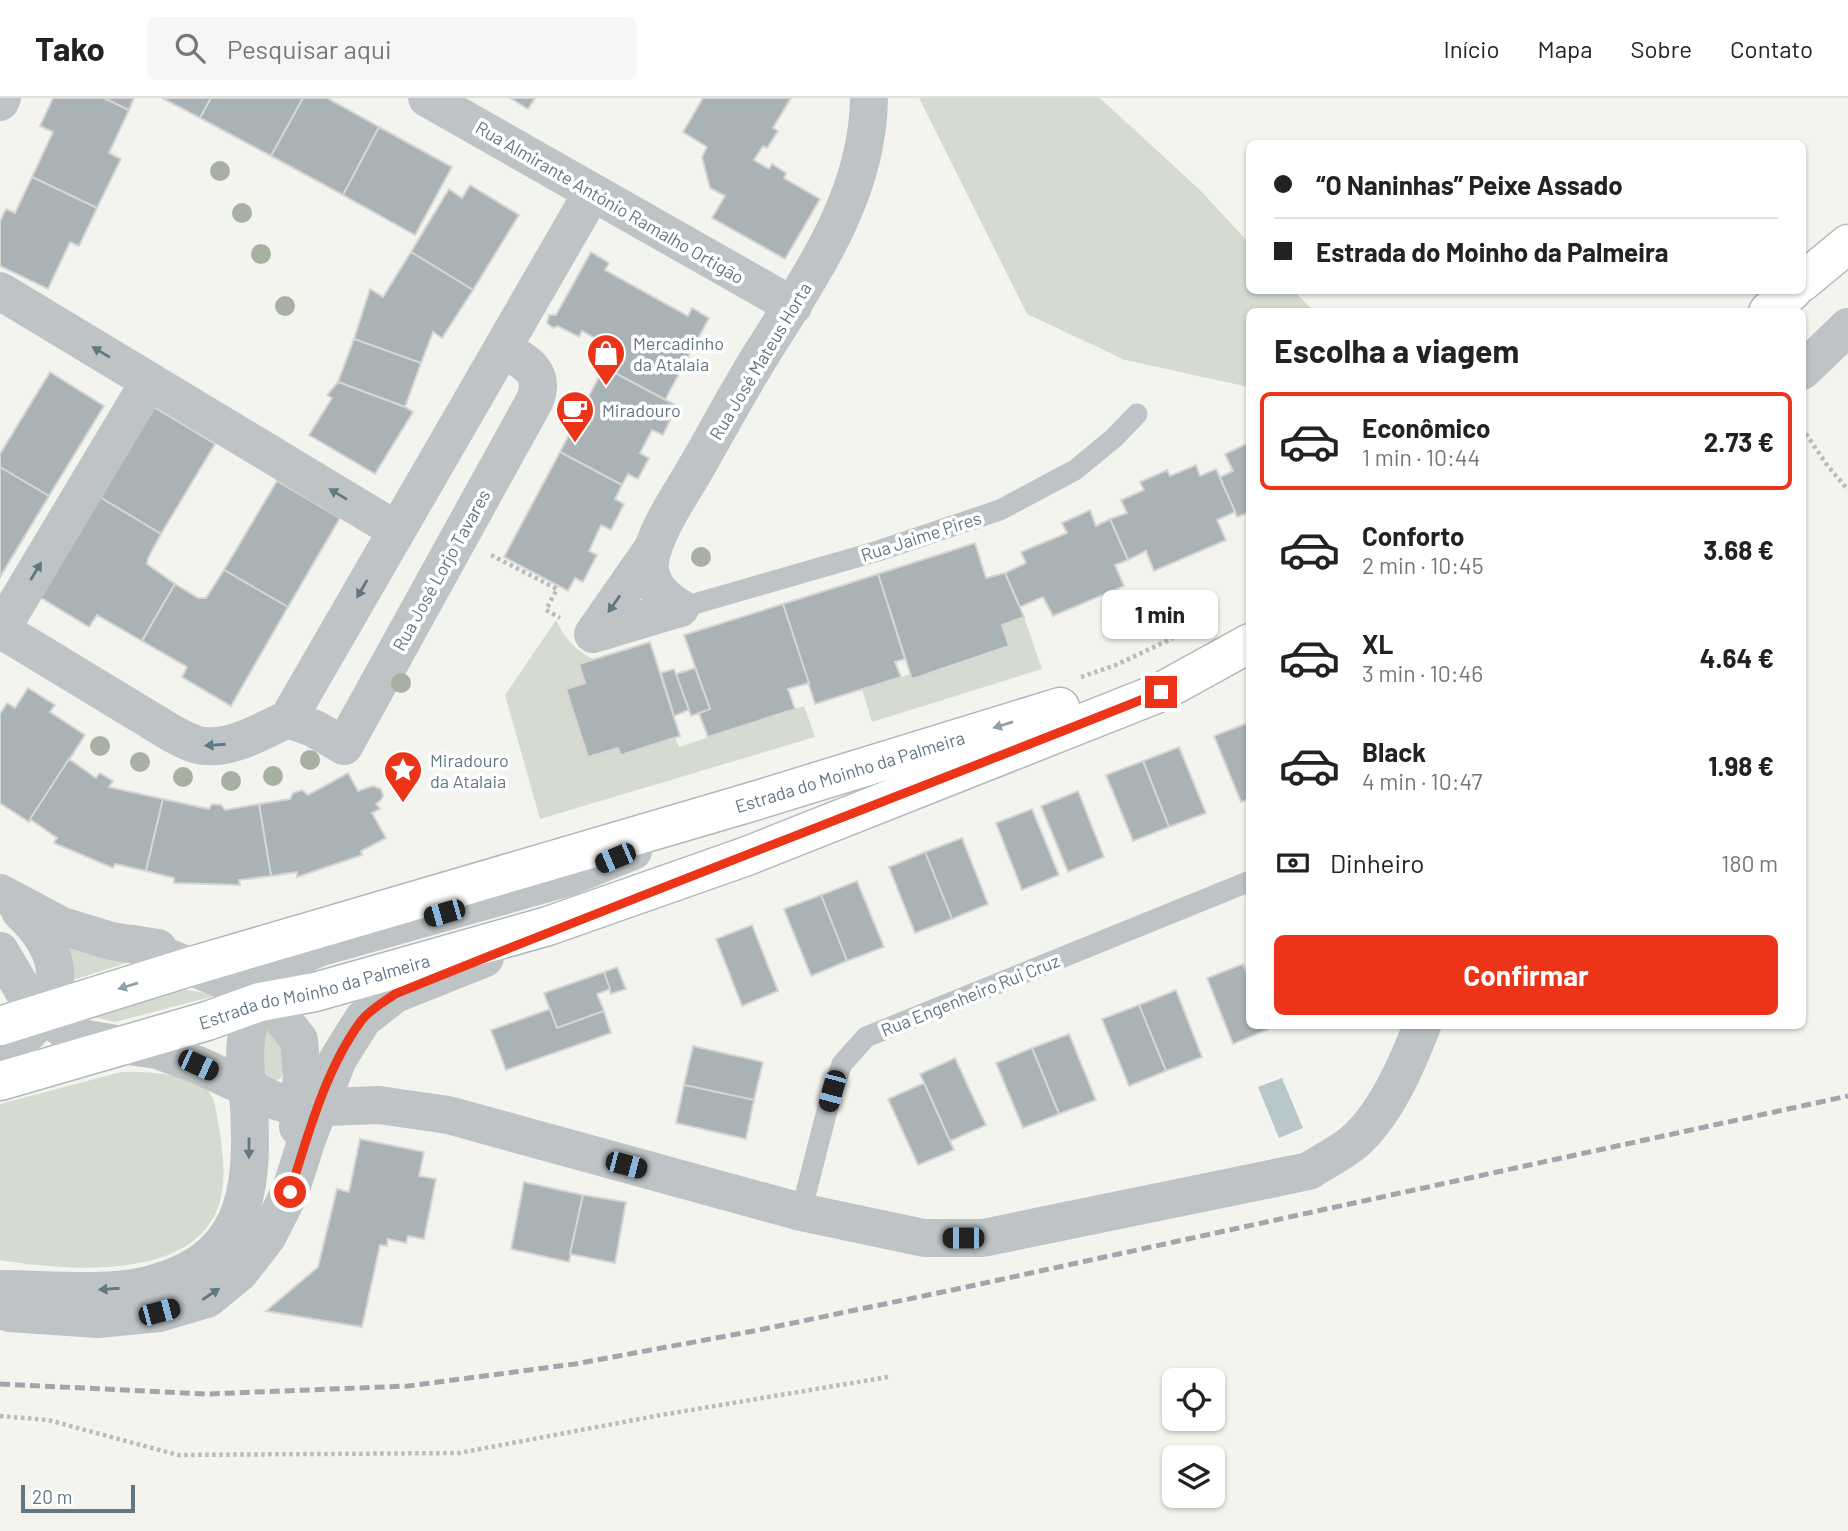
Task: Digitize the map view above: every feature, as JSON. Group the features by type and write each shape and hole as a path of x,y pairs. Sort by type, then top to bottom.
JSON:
{"main road":[{"path":"1806,279 1848,244"},
{"path":"1773,308 1788,294"},
{"name":"Estrada do Moinho da Palmeira","path":"0,1026 192,966 1049,712 1246,632"},
{"name":"Estrada do Moinho da Palmeira","path":"0,1081 260,1002 315,992 548,926 760,851 1161,692 1246,645"}],"street":[{"name":"Rua Almirante António Ramalho Ortigão","path":"427,98 793,306"},
{"name":"Rua José Mateus Horta","path":"680,608 662,596 655,585 650,564 653,548 756,364 831,241 854,184 869,127 869,98"},
{"path":"149,382 0,630 173,734 199,746 224,745 288,719 592,193"},
{"path":"0,291 396,530"},
{"path":"1806,367 1848,327"},
{"name":"Rua José Lorjo Tavares","path":"288,719 315,729 344,746 539,390 539,380 532,369 503,349"},
{"path":"653,548 593,634 680,608"},
{"path":"0,1289 90,1290 143,1286 183,1272 213,1255 238,1222 249,1183 249,1105 245,1060 248,1026 267,982 281,968 318,948 569,877 751,802"},
{"path":"0,1313 98,1319 159,1312 207,1299 240,1272 267,1237 290,1192 316,1098 363,1019 395,994 675,881"},
{"path":"0,895 62,926 111,941 213,951 295,936"},
{"path":"0,895 36,928 52,954 56,975 54,993 43,1012 24,1038 0,1058"},
{"path":"134,944 242,987 280,1016 299,1040 316,1098"},
{"path":"0,951 27,997 69,1032 86,1040 157,1050 198,1065 276,1101 316,1098 448,1115 801,1212 924,1237 983,1238 1309,1171 1355,1141 1385,1105 1408,1062 1421,1029"}],"lane":[{"name":"Rua Jaime Pires","path":"680,608 878,551 1000,510 1075,470 1104,447 1137,414"},
{"name":"Rua Engenheiro Rui Cruz","path":"801,1212 835,1082 842,1064 866,1037 1246,883"}],"path":[{"path":"1806,434 1848,490"},
{"path":"459,538 557,589 546,610 563,620"},
{"path":"0,1416 48,1420 178,1455 459,1453 661,1415 888,1377"}],"shaded area":[{"path":"919,98 1100,98 1201,191 1246,240 1246,294 1297,294 1311,308 1246,308 1246,386 1125,360 1027,314"},
{"path":"1024,617 1042,669 872,722 862,689 910,674 913,679 1009,647 1002,625"},
{"path":"556,620 571,643 593,659 579,664 585,683 566,689 588,757 618,748 621,754 675,737 679,747 804,706 815,737 540,819 505,695"},
{"path":"68,947 129,962 67,982"},
{"path":"181,989 218,995 115,1022 85,1015"},
{"path":"268,1029 282,1041 284,1054 283,1074 275,1081 267,1081 255,1055"},
{"path":"121,1072 153,1073 187,1079 205,1088 211,1095 217,1113 223,1154 223,1186 220,1201 206,1229 174,1253 126,1265 46,1266 0,1260 0,1104"},
{"path":"1282,1078 1303,1128 1279,1138 1258,1087"}],"building":[{"path":"53,98 104,98 129,110 109,153 121,159 97,208 32,177 53,132 40,126"},
{"path":"104,98 134,98 129,110"},
{"path":"162,98 211,98 200,118"},
{"path":"211,98 303,98 271,156 200,118"},
{"path":"303,98 327,98 379,127 343,195 271,156"},
{"path":"510,98 535,98 528,109"},
{"path":"703,98 791,98 773,128 778,131 767,148 763,146 754,160 769,169 772,164 786,173 784,178 820,199 785,259 712,218 725,196 710,188 702,157 707,147 683,132"},
{"path":"379,127 452,167 415,235 343,195"},
{"path":"32,177 97,208 79,246 70,242 48,289 0,266 0,221 6,209 15,213"},
{"path":"470,185 519,215 473,290 411,252 449,189 462,198"},
{"path":"411,252 473,290 442,338 433,332 421,363 354,339 370,289 383,297"},
{"path":"591,252 609,263 605,270 688,316 692,308 709,318 665,400 604,367 614,349 582,331 579,337 558,326 553,328 547,323 549,315 556,315"},
{"path":"354,339 421,363 405,407 338,382"},
{"path":"604,367 677,406 663,435 652,430 640,453 649,458 638,479 628,474 622,485 560,452"},
{"path":"50,372 104,406 49,496 0,467 0,454"},
{"path":"338,382 413,412 375,474 309,435 332,398 327,395"},
{"path":"152,406 215,444 161,534 98,496"},
{"path":"1246,444 1246,514 1237,517 1220,477 1233,471 1225,454"},
{"path":"560,452 622,485 615,499 624,504 611,530 601,525 589,551 597,555 583,582 575,578 568,591 504,557"},
{"path":"1196,465 1200,476 1216,469 1235,512 1217,520 1226,540 1154,571 1146,551 1128,560 1110,519 1127,513 1121,500 1144,490 1140,482 1167,470 1170,476"},
{"path":"0,467 49,496 0,577"},
{"path":"277,481 340,518 288,607 224,570"},
{"path":"98,496 161,534 147,564 175,584 142,641 97,615 89,627 38,596"},
{"path":"1090,510 1096,526 1110,519 1128,560 1115,565 1124,586 1053,616 1043,597 1020,607 1005,573 1026,563 1021,552 1067,533 1062,523"},
{"path":"975,543 986,578 1005,573 1024,617 1002,625 1009,646 912,679 878,574"},
{"path":"224,570 288,607 231,706 182,677 187,667 142,641 175,584 198,598 206,598"},
{"path":"878,574 905,659 895,662 901,677 815,704 783,604"},
{"path":"783,604 809,683 788,689 795,709 708,737 699,713 710,709 684,635"},
{"path":"650,642 680,736 621,755 618,748 588,757 566,689 585,683 579,664"},
{"path":"695,668 710,709 691,716 676,674"},
{"path":"674,669 689,710 674,716 661,673"},
{"path":"28,688 55,705 50,712 85,735 29,822 0,803 0,714 7,703 15,708"},
{"path":"1246,724 1246,800 1241,802 1214,736"},
{"path":"1179,747 1206,813 1169,827 1143,761"},
{"path":"69,759 96,778 100,773 113,781 109,787 163,799 146,871 115,864 113,868 54,843 57,838 30,819"},
{"path":"1143,761 1169,827 1133,841 1106,775"},
{"path":"348,773 358,791 373,786 381,789 383,795 376,804 380,809 372,813 386,838 361,851 362,855 297,877 297,872 271,876 259,804 290,799 293,793 302,790 308,795"},
{"path":"1078,791 1104,857 1068,872 1041,806"},
{"path":"163,799 209,809 212,804 221,805 225,810 259,804 271,876 239,880 240,885 174,883 174,878 146,871"},
{"path":"1032,809 1059,875 1022,890 996,823"},
{"path":"962,838 988,904 952,919 925,852"},
{"path":"925,852 952,919 915,933 889,867"},
{"path":"857,881 884,947 847,961 821,895"},
{"path":"821,895 847,961 811,976 784,909"},
{"path":"752,925 778,991 742,1006 716,939"},
{"path":"1243,964 1246,971 1246,1029 1269,1029 1233,1044 1207,978"},
{"path":"617,967 626,989 611,994 604,972"},
{"path":"604,972 610,989 597,994 604,1011 557,1028 544,993"},
{"path":"1176,990 1202,1057 1166,1071 1139,1005"},
{"path":"1139,1005 1166,1071 1129,1086 1102,1019"},
{"path":"550,1009 557,1028 604,1011 611,1033 506,1070 491,1030"},
{"path":"1069,1034 1096,1100 1059,1114 1032,1048"},
{"path":"693,1046 763,1062 754,1100 684,1085"},
{"path":"1032,1048 1059,1114 1023,1128 996,1063"},
{"path":"955,1058 986,1125 950,1141 920,1074"},
{"path":"924,1083 954,1150 918,1165 888,1099"},
{"path":"684,1085 754,1100 746,1139 676,1123"},
{"path":"360,1139 424,1152 419,1176 436,1179 424,1239 408,1236 406,1243 388,1239 387,1246 380,1245 362,1327 266,1311 318,1267 337,1189 349,1192"},
{"path":"524,1182 583,1195 569,1262 511,1249"},
{"path":"583,1195 626,1202 615,1263 570,1254"}],"railway":[{"path":"0,1384 207,1394 408,1386 575,1364 957,1289 1848,1096"}],"place":[{"name":"Mercadinho da Atalaia","path":"606,387"},
{"name":"Miradouro","path":"575,444"},
{"name":"Miradouro da Atalaia","path":"403,804"}],"route":[{"path":"290,1192 338,1059 363,1019 395,994 675,881 747,856 1161,692"}]}
